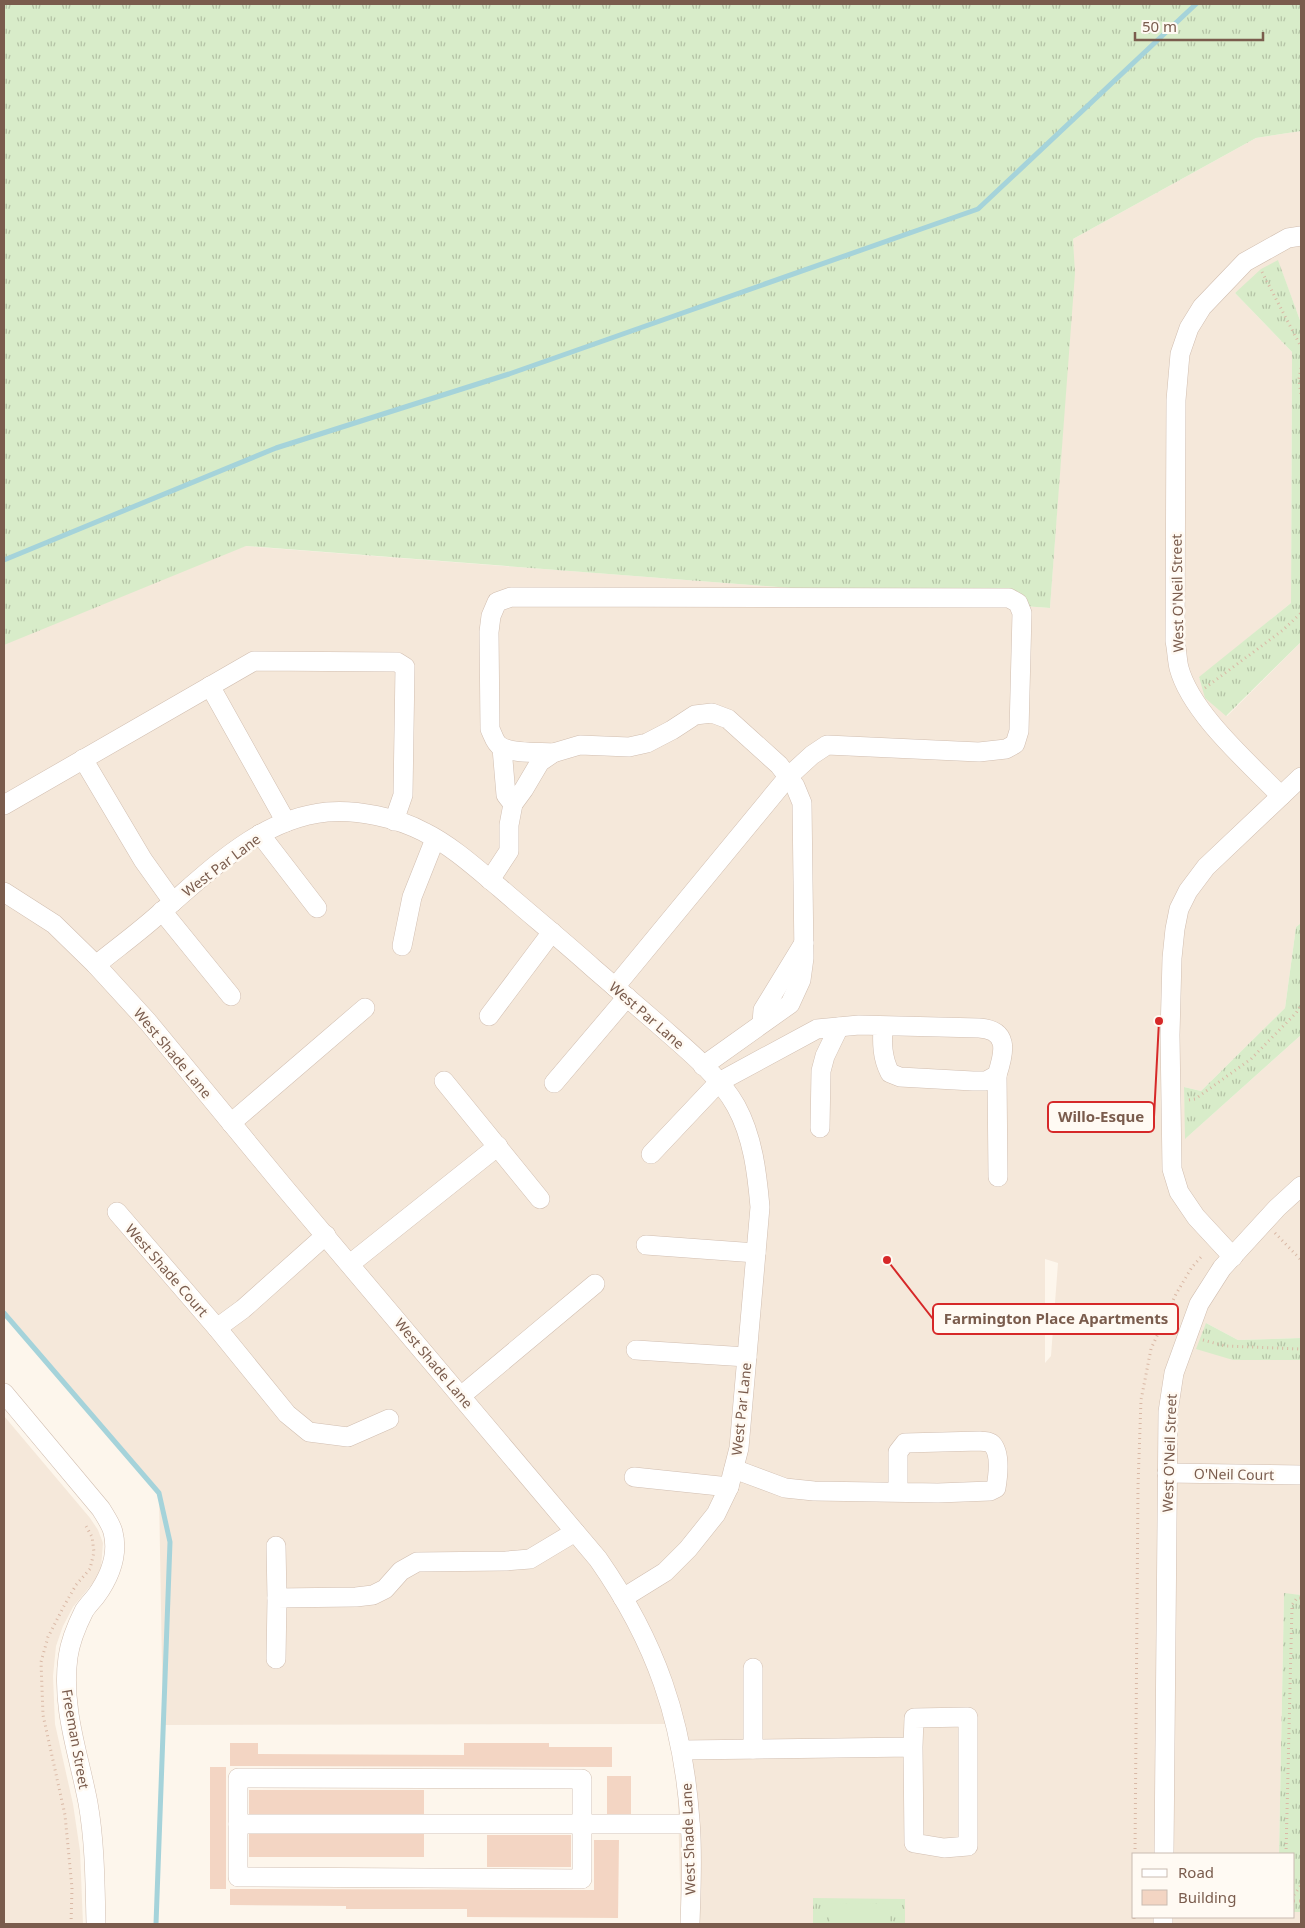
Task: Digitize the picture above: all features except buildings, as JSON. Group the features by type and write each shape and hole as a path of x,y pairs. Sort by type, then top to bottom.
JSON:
{"street":[{"name":"West O'Neil Street","path":"1281,796 1202,712 1189,692 1179,668 1176,642 1176,400 1180,354 1189,328 1202,307 1245,262 1288,238 1301,236"},
{"path":"553,753 502,748 496,742 490,730 489,632 491,616 497,602 511,597 1009,598 1018,603 1022,613 1019,731 1015,744 1006,749 979,752 827,745 812,755 788,777 621,992 554,1083"},
{"path":"4,805 254,661 397,662 405,667 402,795 394,821"},
{"path":"210,686 286,822"},
{"path":"490,880 509,851 509,825 513,804 540,762 553,753 580,745 630,747 646,743 672,730 695,715 712,713 728,719 779,765 795,786 802,803 804,943 801,980 790,1004 703,1066"},
{"path":"502,748 506,795 513,804"},
{"path":"84,759 168,907 231,996"},
{"path":"1233,1257 1179,1192 1172,1169 1170,1035 1172,958 1179,909 1188,891 1206,867 1301,777"},
{"name":"West Par Lane","path":"96,965 230,854 260,834 300,817 327,812 354,812 394,821 423,831 466,860 680,1043 720,1082 736,1107 748,1136 757,1171 760,1207 739,1448 729,1487 716,1514 688,1550 665,1572 623,1598"},
{"path":"260,834 317,908"},
{"path":"402,946 412,897 434,839"},
{"name":"West Shade Lane","path":"4,892 54,924 96,965 148,1022 598,1559 638,1623 657,1664 673,1708 682,1750 690,1824 690,1924"},
{"path":"489,1016 552,932"},
{"path":"231,1122 366,1008"},
{"path":"883,1026 882,1046 886,1066 890,1073 900,1076 973,1081 986,1081 997,1075"},
{"path":"651,1154 720,1082 817,1028 883,1026 990,1029 998,1034 1002,1041 1001,1062 997,1075 998,1177"},
{"path":"820,1128 821,1071 825,1056 839,1027"},
{"path":"444,1081 540,1199"},
{"path":"350,1264 498,1146"},
{"name":"West O'Neil Street","path":"1164,1853 1168,1412 1174,1373 1199,1304 1222,1268 1277,1208 1301,1186"},
{"name":"West Shade Court","path":"117,1212 217,1328 286,1414 310,1432 348,1437 389,1419"},
{"name":"West Shade Court","path":"217,1328 244,1308 326,1235"},
{"path":"646,1245 756,1253"},
{"path":"461,1396 595,1284"},
{"path":"636,1350 747,1357"},
{"name":"Freeman Street","path":"4,1393 101,1509 113,1530 114,1556 110,1571 97,1595 85,1610 75,1631 68,1655 66,1675 70,1721 88,1803 94,1852 96,1924"},
{"path":"734,1469 785,1488 898,1492 990,1491 996,1488 998,1480 997,1452 989,1442 980,1441 905,1443 898,1452 898,1492"},
{"name":"O'Neil Court","path":"1167,1473 1301,1474"},
{"path":"634,1477 729,1487"},
{"path":"277,1598 356,1597 373,1594 385,1589 401,1571 417,1562 530,1559 575,1532"},
{"path":"276,1546 276,1659"},
{"path":"753,1668 753,1749"},
{"path":"968,1717 968,1846 944,1848 914,1843 912,1747 914,1718 968,1717"},
{"path":"682,1750 912,1747"},
{"path":"238,1778 582,1779 582,1878 238,1877 238,1824 238,1778"},
{"path":"238,1824 690,1824"}],"path":[{"path":"1261,271 1301,347"},
{"path":"1301,368 1298,379 1301,396"},
{"path":"1204,689 1282,630 1301,613"},
{"path":"1182,1100 1195,1099 1251,1059 1296,1013 1301,1005"},
{"path":"1275,1233 1301,1260"},
{"path":"1134,1853 1138,1486 1141,1400 1151,1349 1176,1294 1192,1267 1201,1257"},
{"path":"1203,1340 1225,1346 1301,1350"},
{"path":"1286,1853 1292,1605 1297,1598 1301,1598"}],"shaded area":[{"path":"1301,131 1301,323 1278,261 1235,293 1292,352 1291,603 1199,678 1227,716 1301,642 1301,923 1296,927 1285,1008 1201,1091 1184,1087 1186,1138 1301,1035 1301,1338 1238,1340 1206,1323 1233,1360 1301,1360 1301,1595 1284,1594 1279,1853 1132,1853 1132,1918 1295,1918 1295,1912 1301,1912 1301,1924 681,1924 676,1724 163,1725 159,1493 4,1309 4,634 245,546 1050,608 1074,273 1073,239 1256,138","holes":["1045,1259 1058,1263 1051,1356 1045,1363"]},
{"path":"4,1416 90,1518 98,1530 103,1543 101,1568 96,1579 73,1607 63,1626 56,1646 53,1676 55,1724 73,1804 80,1851 83,1924 4,1924"}],"green space":[{"path":"4,4 1301,4 1301,131 1256,138 1073,239 1075,273 1050,608 246,546 4,645"},
{"path":"1278,260 1301,323 1301,642 1226,716 1205,698 1199,677 1291,603 1292,352 1235,293 1261,269"},
{"path":"1301,923 1301,1035 1185,1139 1184,1087 1201,1091 1285,1008 1296,927"},
{"path":"1206,1323 1238,1340 1301,1338 1301,1360 1233,1360 1196,1349"},
{"path":"1284,1593 1301,1595 1301,1912 1295,1912 1295,1853 1279,1853"},
{"path":"813,1898 905,1899 905,1924 813,1924"},
{"path":"830,1903 890,1904 890,1924 830,1924"}],"waterway":[{"path":"4,560 276,448 509,374 978,209 1196,4"},
{"path":"4,1313 159,1493 170,1542 156,1924"}],"place":[{"name":"Willo-Esque","path":"1159,1021"},
{"name":"Farmington Place Apartments","path":"887,1260"}]}
